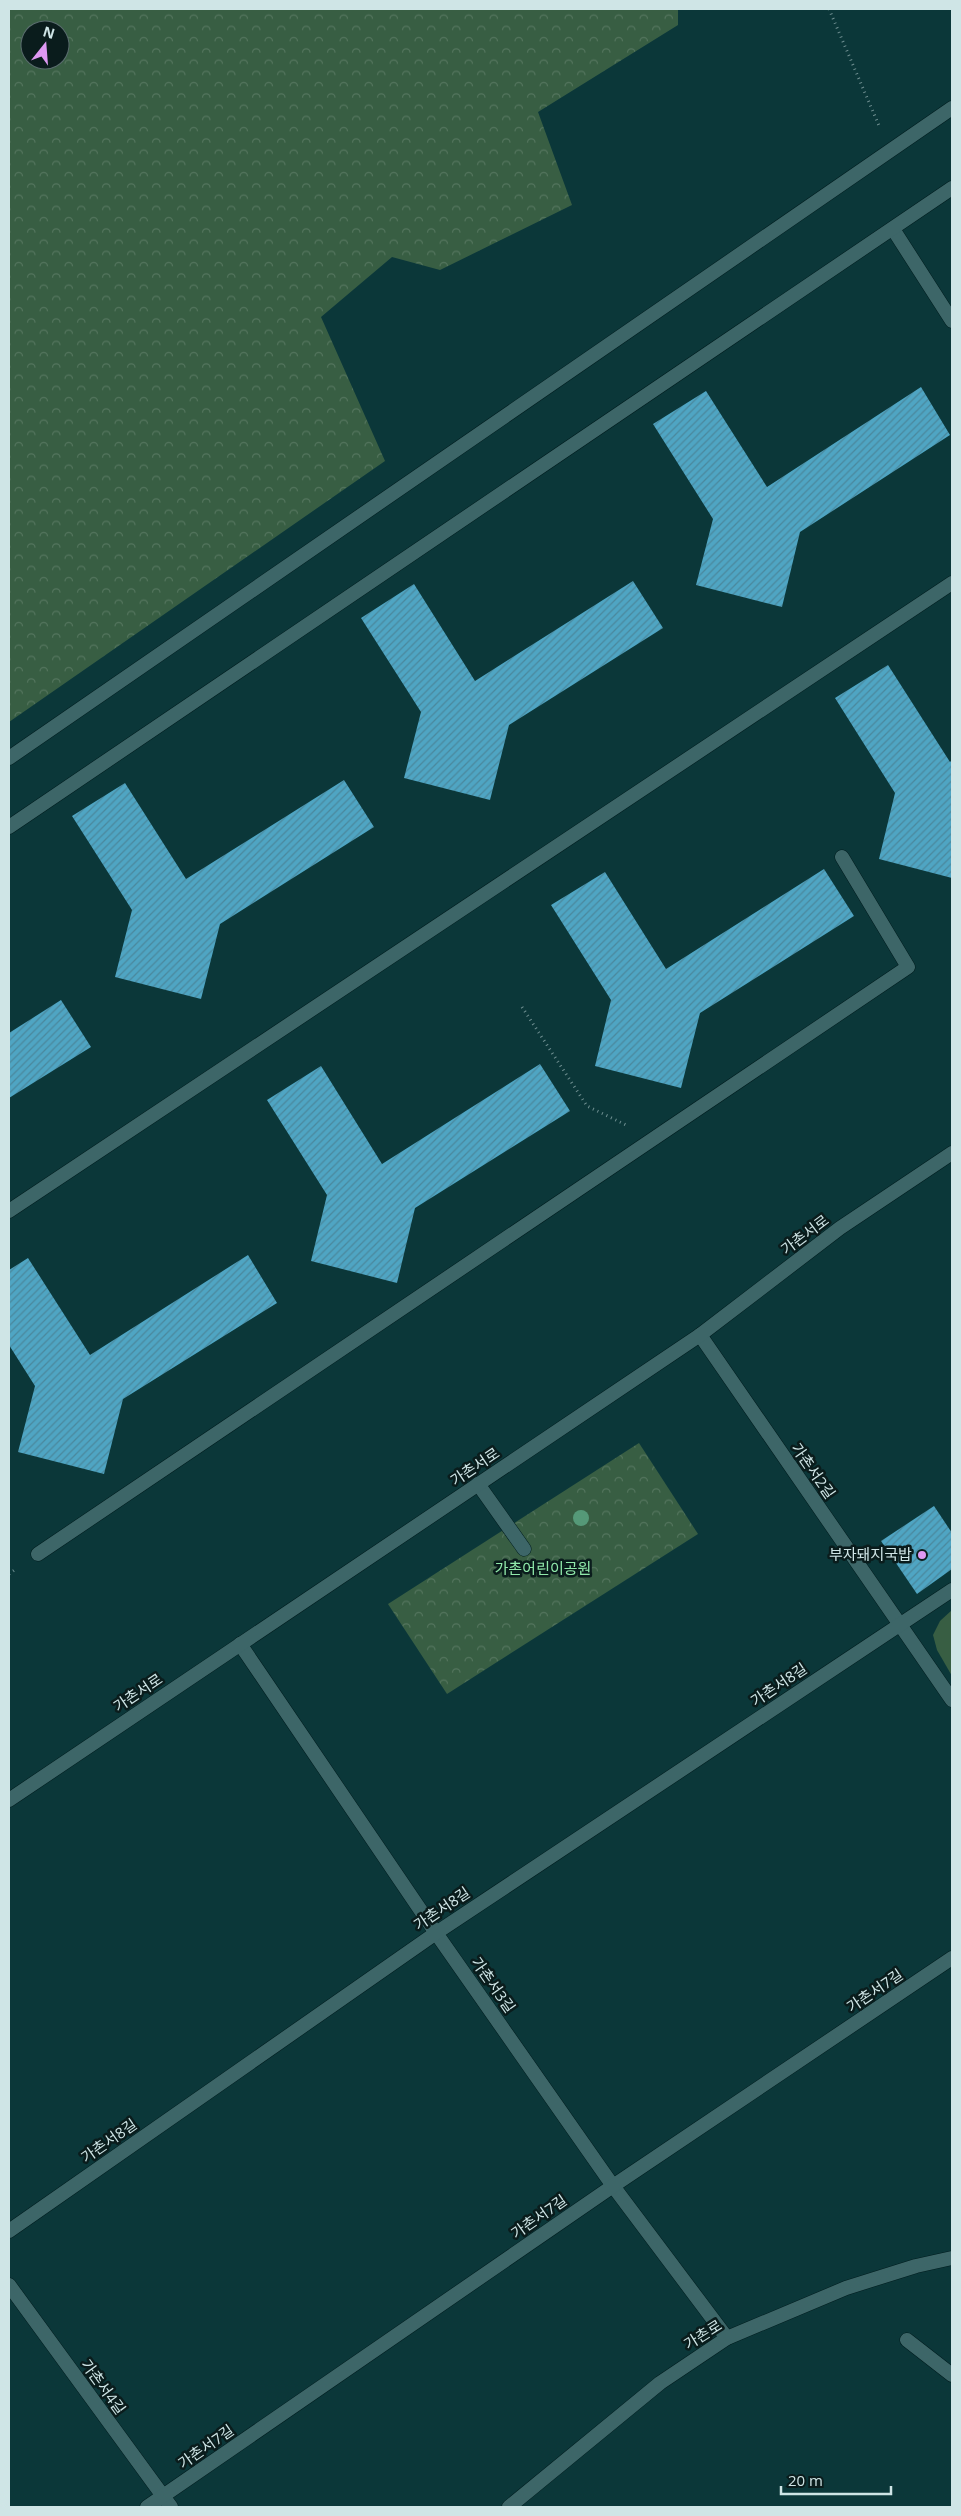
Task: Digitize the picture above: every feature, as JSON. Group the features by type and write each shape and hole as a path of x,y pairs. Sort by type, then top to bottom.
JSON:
{"street":[{"path":"9,758 952,108"},
{"path":"9,827 952,188"},
{"path":"893,229 952,321"},
{"path":"9,1211 952,583"},
{"path":"38,1554 908,967 842,857"},
{"name":"가촌서로","path":"9,1800 700,1336 840,1228 952,1153"},
{"name":"가촌서2길","path":"700,1336 952,1700"},
{"path":"478,1484 524,1549"},
{"path":"900,1625 952,1590"},
{"name":"가촌서8길","path":"9,2231 436,1933 900,1625"},
{"name":"가촌서3길","path":"240,1644 436,1933 613,2186 727,2338"},
{"name":"가촌서7길","path":"147,2507 167,2502 613,2186 952,1958"},
{"name":"가촌로","path":"509,2507 660,2383 727,2338 846,2288 916,2266 952,2258"},
{"name":"가촌서4길","path":"9,2285 167,2502"},
{"path":"907,2340 952,2375"}],"path":[{"path":"829,9 890,151"},
{"path":"522,1007 587,1106 654,1139"}],"green space":[{"path":"9,9 678,9 678,25 538,112 572,205 440,270 392,257 321,317 385,461 9,722"},
{"name":"가촌어린이공원","path":"639,1443 698,1534 447,1694 388,1604"},
{"path":"952,1610 952,1676 937,1650 933,1635 940,1621"}],"building":[{"path":"921,387 950,435 800,532 782,607 696,585 713,519 653,424 706,391 767,487"},
{"path":"633,581 663,628 509,725 490,800 404,778 421,712 361,618 414,584 475,681"},
{"path":"888,665 950,762 952,760 952,878 879,859 895,793 835,698"},
{"path":"344,780 374,827 220,924 201,999 115,977 132,910 72,816 125,783 186,879"},
{"path":"824,869 854,916 700,1013 681,1088 595,1066 611,1000 551,905 605,872 666,969"},
{"path":"61,1000 91,1047 9,1098 9,1033"},
{"path":"540,1064 570,1111 415,1208 397,1283 311,1261 327,1195 267,1100 321,1066 382,1164"},
{"path":"248,1255 277,1303 123,1399 104,1474 18,1452 35,1386 9,1345 9,1270 28,1258 90,1355"},
{"name":"부자돼지국밥","path":"934,1506 952,1533 952,1569 917,1594 881,1541"}],"place":[{"name":"부자돼지국밥","path":"922,1555"}]}
